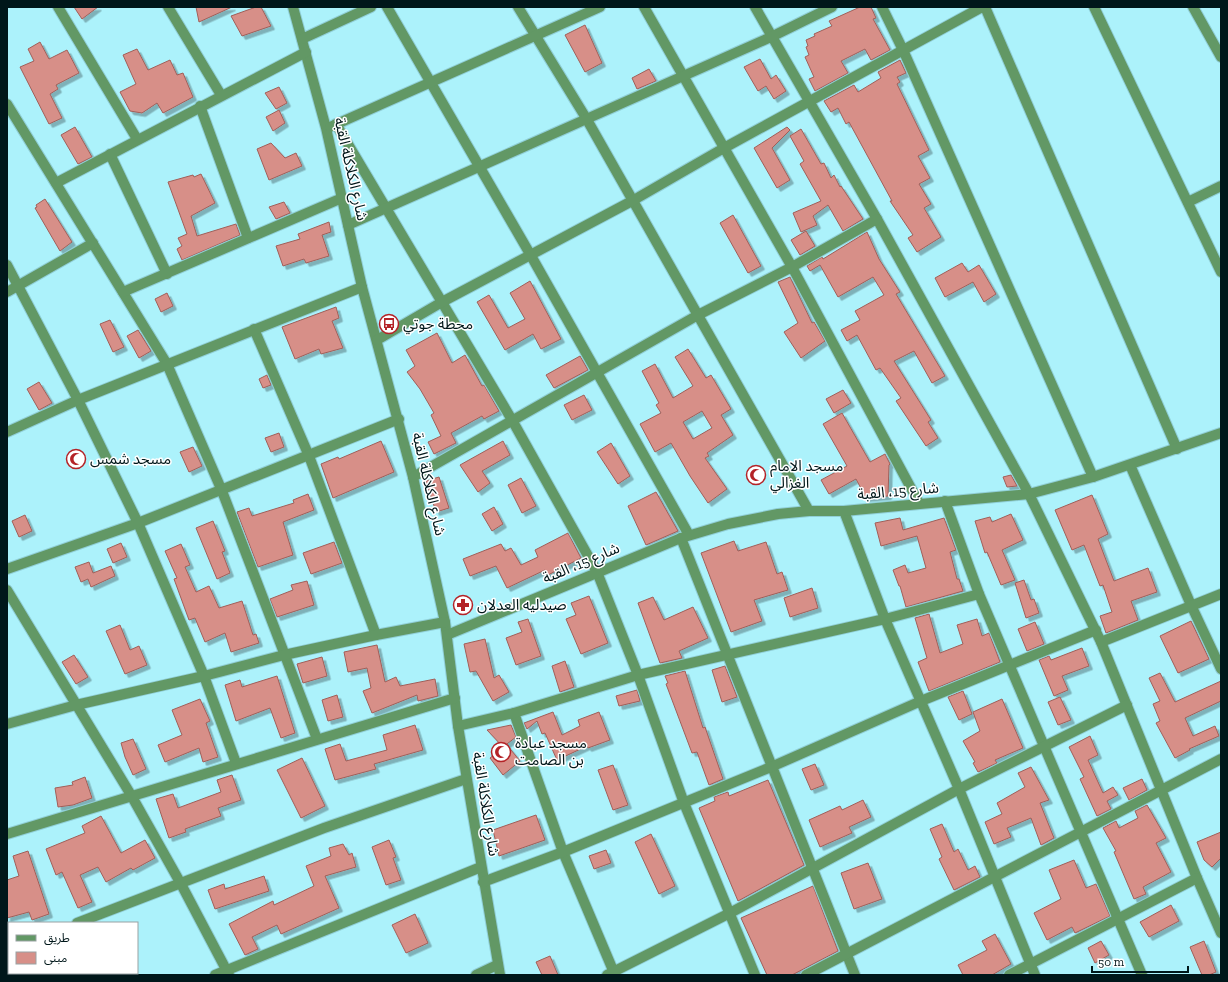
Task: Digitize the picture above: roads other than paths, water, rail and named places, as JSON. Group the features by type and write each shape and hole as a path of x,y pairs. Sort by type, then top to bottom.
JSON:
{"street":[{"path":"58,7 137,139"},
{"path":"168,7 221,95"},
{"name":"شارع الكلاكلة القبة","path":"293,7 326,128 362,286 399,419 445,622 466,779 500,975"},
{"path":"302,39 371,7"},
{"path":"387,7 530,254 685,536 727,655 855,975"},
{"path":"518,7 534,36 586,118 809,511"},
{"path":"326,128 600,7"},
{"path":"644,7 792,267 919,503"},
{"path":"755,7 877,219 1029,494 1096,630 1197,878 1220,926"},
{"path":"348,225 771,37 832,7"},
{"path":"882,7 903,50 1094,477"},
{"path":"377,340 442,302 632,201 724,148 984,7 1015,73 1178,449"},
{"path":"1094,7 1221,272"},
{"path":"1197,8 1221,57"},
{"path":"56,183 137,139 306,52"},
{"path":"7,104 167,364 222,491 317,739"},
{"path":"200,106 248,238"},
{"path":"336,124 512,420 597,572 638,675 684,803 755,975"},
{"path":"110,154 167,274"},
{"path":"1188,202 1221,186"},
{"path":"123,292 342,198"},
{"path":"413,477 698,315 792,267 877,219"},
{"path":"7,292 93,243"},
{"path":"7,265 19,285 78,400 138,523 204,676 236,763"},
{"path":"7,432 78,400 362,286"},
{"path":"254,329 309,456 376,635"},
{"path":"7,569 138,523 222,491 399,419"},
{"name":"شارع 15، القبة","path":"447,635 685,536 771,516 809,511 844,511 1029,494 1094,477 1221,433"},
{"path":"1130,465 1191,605 1221,669"},
{"path":"945,502 979,594 1142,975"},
{"path":"844,511 885,619 959,789 994,878 1035,975"},
{"path":"7,590 131,796 181,884 227,972"},
{"path":"458,726 514,713 638,675 885,619 979,594"},
{"path":"1101,642 1221,594"},
{"path":"7,724 76,705 204,676 284,655 445,622"},
{"path":"483,882 563,852 684,803 771,767 921,701 1096,630"},
{"path":"7,834 236,763 455,698"},
{"path":"514,713 563,852 612,974 730,913 959,789 1127,705"},
{"path":"806,975 848,955 1221,759"},
{"path":"83,922 101,919 181,884 324,828 466,779"},
{"path":"215,975 227,972 481,868"},
{"path":"1009,975 1197,878"},
{"path":"476,975 498,965"}],"place":[{"name":"محطة جوتي","path":"389,324"},
{"name":"مسجد شمس","path":"76,459"},
{"name":"مسجد الامام الغزالي","path":"756,475"},
{"name":"صيدليه العدلان","path":"463,605"},
{"name":"مسجد عبادة بن الصامت","path":"501,752"}]}
